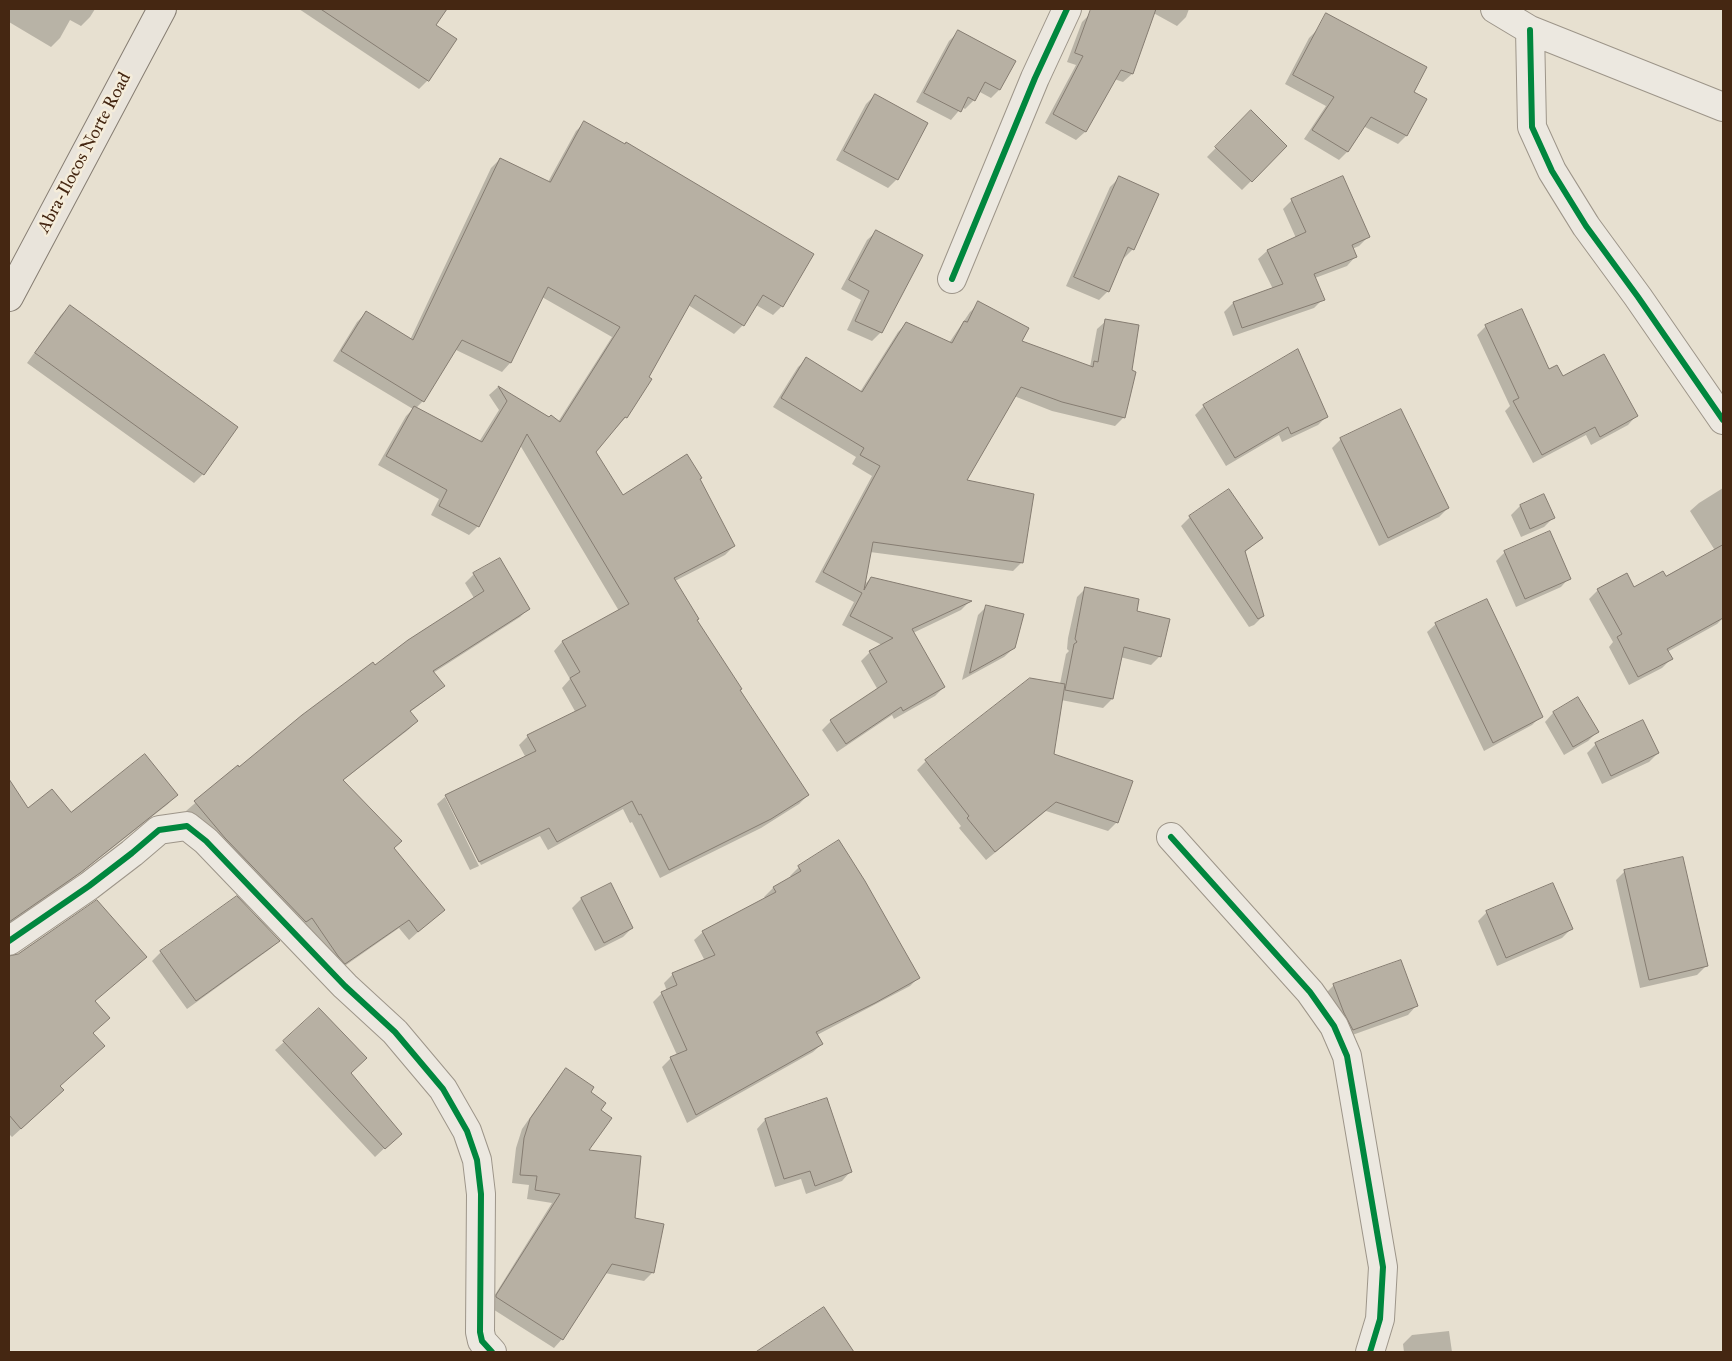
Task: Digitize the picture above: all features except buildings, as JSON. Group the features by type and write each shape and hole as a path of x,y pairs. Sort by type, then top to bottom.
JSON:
{"main road":[{"name":"Abra-Ilocos Norte Road","path":"9,297 162,9"}],"street":[{"path":"952,280 1035,78 1067,9"},
{"path":"1495,9 1530,30 1723,107"},
{"path":"1530,30 1532,127 1552,171 1586,226 1638,297 1723,420"},
{"path":"9,942 132,854 159,830 188,826 206,841 345,986 394,1032 443,1089 467,1131 477,1160 481,1194 480,1332 482,1341 492,1352"},
{"path":"1171,837 1310,992 1334,1026 1347,1056 1383,1267 1380,1320 1370,1352"}],"cycle path":[{"path":"952,279 1035,78 1067,9"},
{"path":"1530,30 1532,127 1552,171 1586,226 1638,297 1723,420"},
{"path":"9,941 89,886 159,830 187,826 206,841 345,986 395,1032 443,1089 467,1131 477,1160 481,1194 480,1332 482,1341 492,1352"},
{"path":"1171,837 1310,992 1334,1026 1347,1056 1383,1267 1380,1319 1370,1352"}]}
